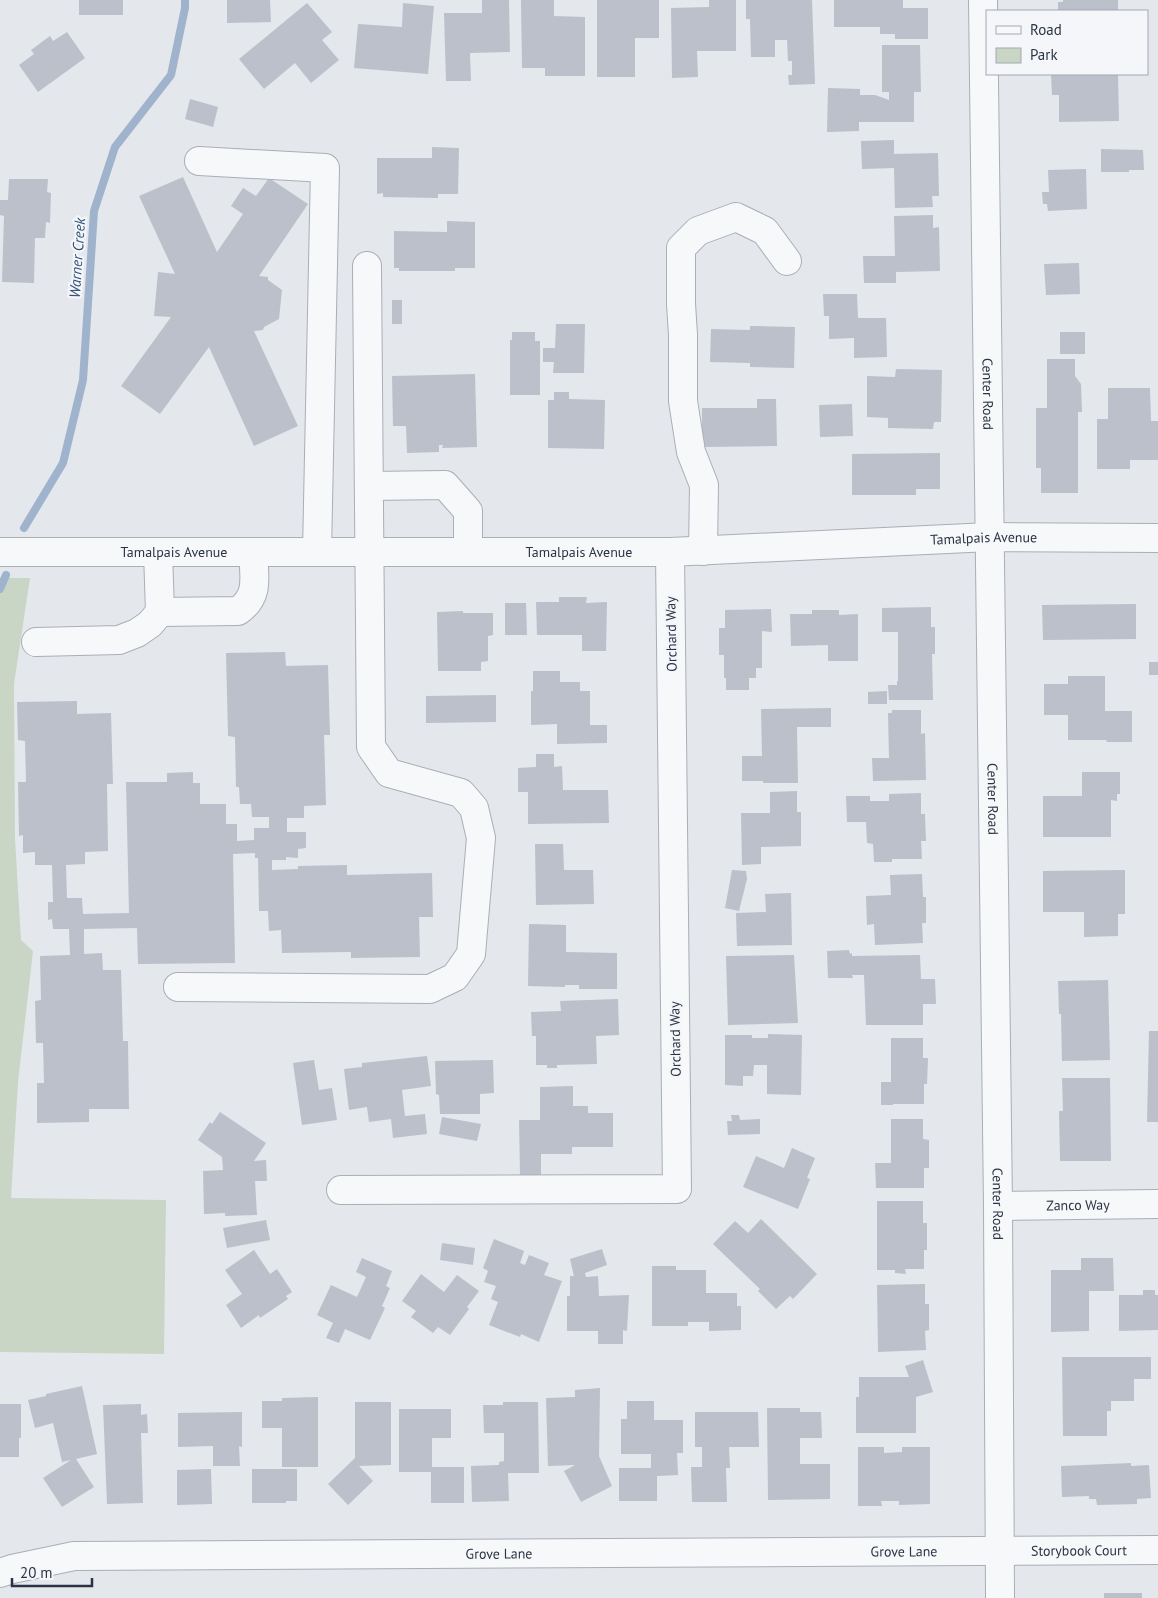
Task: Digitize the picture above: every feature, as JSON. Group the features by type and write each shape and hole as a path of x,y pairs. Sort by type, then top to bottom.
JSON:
{"street":[{"name":"Center Road","path":"983,0 998,1206 1000,1598"},
{"path":"199,161 324,168 317,552"},
{"path":"703,551 704,485 691,452 683,401 681,248 698,231 736,217 765,231 787,261"},
{"path":"178,987 430,989 455,977 471,954 482,838 474,808 461,793 389,773 371,747 367,266"},
{"path":"369,486 445,485 468,511 468,552"},
{"name":"Tamalpais Avenue","path":"0,552 670,552 990,537 1158,538"},
{"path":"36,642 119,640 137,633 150,624 160,612 158,552"},
{"path":"160,612 238,611 251,599 254,590 253,552"},
{"name":"Orchard Way","path":"341,1190 677,1189 670,552"},
{"name":"Zanco Way","path":"998,1206 1158,1204"},
{"name":"Storybook Court","path":"1000,1552 1158,1550"},
{"name":"Grove Lane","path":"0,1573 74,1556 1000,1552"}],"green space":[{"path":"0,578 30,578 14,684 15,839 21,940 33,951 18,1082 11,1198 166,1200 164,1354 0,1352"}],"building":[{"path":"79,0 123,0 123,15 79,15"},
{"path":"227,0 270,0 271,22 227,23"},
{"path":"482,0 509,0 510,52 470,53 471,81 446,81 444,13 482,13"},
{"path":"521,0 554,0 554,16 585,17 585,76 545,76 545,68 522,68"},
{"path":"597,0 659,0 659,38 635,38 635,77 597,77"},
{"path":"709,0 736,0 736,51 697,51 698,77 672,78 671,8 709,7"},
{"path":"746,0 812,0 815,84 789,85 788,75 792,75 792,61 788,61 787,40 775,40 775,57 751,57 750,19 746,19"},
{"path":"834,0 903,0 903,8 928,8 928,39 895,39 895,34 880,34 880,27 834,27"},
{"path":"1063,0 1118,0 1118,10 1058,10 1058,2 1063,2"},
{"path":"307,3 332,32 322,40 339,60 311,83 295,63 264,89 239,59"},
{"path":"403,3 434,6 428,74 354,68 358,24 402,27"},
{"path":"67,32 85,58 38,92 19,65 34,54 31,50 50,36 53,41"},
{"path":"882,45 920,45 921,92 914,92 914,122 859,122 859,131 827,132 828,88 860,89 860,95 875,95 889,100 889,92 882,92"},
{"path":"1051,75 1118,75 1119,121 1059,122 1059,95 1052,95"},
{"path":"190,99 218,107 213,127 185,119"},
{"path":"894,140 894,154 938,153 939,196 932,196 933,207 895,208 894,168 862,169 861,141"},
{"path":"432,147 459,148 458,194 438,194 438,198 383,197 383,193 377,194 377,158 432,158"},
{"path":"1101,149 1143,150 1144,170 1101,172"},
{"path":"1086,169 1087,209 1048,211 1047,204 1043,204 1042,192 1049,192 1048,170"},
{"path":"183,177 217,252 243,214 231,206 243,188 256,196 269,178 308,204 259,276 268,277 268,280 282,290 279,319 264,327 263,330 254,331 298,426 254,446 209,347 160,414 121,386 171,317 154,316 158,272 175,274 139,196"},
{"path":"9,179 48,179 47,192 51,193 50,223 46,222 45,238 35,238 34,283 2,282 4,216 0,215 0,200 8,200"},
{"path":"933,215 933,228 939,227 940,271 896,272 896,283 864,283 863,256 895,256 894,216"},
{"path":"447,221 475,222 475,268 455,268 455,271 399,271 399,268 394,268 394,231 447,232"},
{"path":"1079,263 1080,294 1046,295 1044,264"},
{"path":"823,294 857,294 858,318 886,318 887,357 854,358 854,338 829,339 829,316 824,316"},
{"path":"392,300 402,300 402,324 392,324"},
{"path":"556,324 585,324 584,373 553,373 554,362 543,362 543,348 555,348"},
{"path":"750,326 795,327 794,368 750,367 750,363 710,362 711,329 750,330"},
{"path":"512,332 535,332 535,341 540,341 540,395 510,395 510,340 512,340"},
{"path":"1060,332 1085,332 1085,354 1060,354"},
{"path":"1047,359 1075,359 1075,376 1081,384 1082,412 1078,412 1078,493 1041,493 1041,468 1036,468 1036,408 1047,408"},
{"path":"896,369 942,370 941,422 934,422 933,429 888,428 888,418 867,417 867,376 895,377"},
{"path":"475,374 477,447 442,448 443,445 439,445 439,452 407,453 406,426 393,426 392,376"},
{"path":"1108,388 1150,388 1151,421 1158,421 1158,460 1130,460 1130,469 1097,469 1097,419 1108,419"},
{"path":"554,392 569,392 569,399 605,400 604,449 548,448 548,400 554,400"},
{"path":"757,399 776,399 777,446 702,447 702,408 757,408"},
{"path":"852,404 853,436 820,437 819,405"},
{"path":"940,453 940,489 916,489 916,495 852,495 852,454"},
{"path":"559,597 587,597 586,603 607,602 606,651 582,651 582,635 537,635 536,602 559,602"},
{"path":"505,603 526,603 527,635 505,635"},
{"path":"1136,604 1136,639 1043,640 1042,605"},
{"path":"931,607 931,627 935,627 935,654 932,654 933,700 889,700 888,685 897,685 898,681 898,632 882,632 882,608"},
{"path":"771,609 772,632 762,631 762,668 756,668 756,678 749,678 749,690 726,690 724,655 719,655 719,628 725,628 725,610"},
{"path":"812,610 839,610 839,615 858,614 858,661 828,661 828,645 791,646 790,614 812,614"},
{"path":"463,611 463,613 493,613 493,635 488,636 488,661 481,662 481,671 438,671 437,612"},
{"path":"285,652 286,666 328,665 330,735 324,735 326,805 304,806 304,818 287,818 287,832 306,832 306,848 298,849 298,858 286,857 286,860 272,860 272,870 298,869 298,866 347,865 347,875 432,873 433,917 419,917 420,957 351,958 351,952 282,953 281,930 269,931 268,911 259,911 258,858 255,858 255,853 233,854 235,963 138,964 137,928 84,929 84,954 102,953 103,970 121,970 123,1041 128,1041 129,1109 89,1109 89,1122 37,1123 37,1083 44,1083 43,1043 36,1043 35,1001 41,1000 40,956 70,955 69,929 53,929 52,919 48,920 48,902 53,902 52,865 35,865 35,852 23,853 23,835 19,836 18,782 26,782 25,741 18,740 17,702 77,701 77,714 111,713 113,784 107,784 108,851 85,852 85,864 66,865 67,898 82,898 83,914 129,913 126,782 167,782 167,773 193,772 193,783 200,783 200,804 226,804 226,824 237,824 237,841 254,840 254,828 269,828 269,817 252,817 251,804 240,804 239,787 236,787 235,737 228,736 226,653"},
{"path":"1149,662 1158,662 1158,675 1149,675"},
{"path":"533,671 560,671 560,682 580,682 580,691 590,691 590,725 607,725 607,743 557,744 557,724 531,725"},
{"path":"1068,676 1105,676 1105,711 1132,711 1132,742 1068,740 1068,715 1044,715 1044,684 1068,684"},
{"path":"887,691 887,704 868,704 868,692"},
{"path":"496,695 496,722 426,723 426,696"},
{"path":"831,708 831,727 797,727 798,783 742,781 742,756 762,756 761,709"},
{"path":"892,710 921,710 921,734 925,733 926,780 873,781 872,758 889,758 888,713 892,713"},
{"path":"536,754 554,754 554,767 562,766 563,790 608,790 609,823 528,824 528,792 518,792 518,768 536,767"},
{"path":"1082,772 1120,772 1120,794 1117,794 1117,801 1111,800 1111,837 1043,837 1043,796 1082,796"},
{"path":"797,791 797,812 801,812 801,846 761,847 761,864 742,865 741,813 770,813 770,792"},
{"path":"921,793 921,814 925,814 926,841 921,841 922,859 892,859 892,862 874,862 873,844 867,843 866,822 847,822 846,796 870,796 870,801 889,801 889,794"},
{"path":"535,844 563,844 564,870 593,870 594,904 536,905"},
{"path":"732,870 746,871 747,879 739,911 725,908"},
{"path":"1125,870 1125,914 1118,914 1118,936 1084,937 1084,912 1043,912 1043,871"},
{"path":"922,874 923,897 926,897 926,923 922,923 923,943 875,945 874,924 867,925 866,896 891,895 890,875"},
{"path":"791,893 792,945 737,946 736,913 766,912 765,894"},
{"path":"529,924 566,925 566,952 617,953 617,989 579,989 579,985 565,985 565,987 528,986"},
{"path":"849,950 852,956 920,955 921,979 935,979 936,1004 923,1004 923,1025 866,1025 864,975 852,975 853,978 828,978 827,951"},
{"path":"794,955 798,1023 728,1025 726,956"},
{"path":"1108,980 1110,1060 1062,1061 1058,981"},
{"path":"618,999 619,1035 596,1036 597,1064 557,1065 557,1068 547,1068 547,1065 536,1065 536,1036 532,1036 531,1012 561,1011 560,1001"},
{"path":"1149,1031 1158,1031 1158,1122 1147,1122"},
{"path":"768,1034 802,1035 801,1095 767,1094 767,1065 754,1065 753,1076 743,1076 743,1086 725,1085 725,1035 752,1035 752,1038 768,1038"},
{"path":"891,1038 923,1038 923,1058 928,1058 927,1084 924,1084 924,1104 881,1105 881,1082 891,1082"},
{"path":"427,1056 431,1086 402,1090 405,1116 425,1114 427,1134 393,1138 391,1119 369,1122 367,1107 349,1110 344,1069 362,1067 362,1063"},
{"path":"314,1060 319,1090 332,1088 337,1120 302,1125 293,1063"},
{"path":"493,1060 494,1093 480,1094 480,1114 440,1114 439,1095 436,1094 435,1061"},
{"path":"1062,1078 1110,1078 1111,1161 1060,1161 1059,1111 1063,1111"},
{"path":"573,1086 573,1106 588,1106 588,1113 613,1113 613,1147 572,1147 572,1154 541,1154 541,1175 520,1175 519,1120 540,1120 540,1087"},
{"path":"220,1112 266,1143 254,1161 266,1160 267,1181 255,1181 257,1215 225,1216 225,1213 204,1214 203,1171 223,1170 222,1157 198,1140 210,1122 212,1124"},
{"path":"731,1115 739,1115 740,1120 760,1119 760,1134 728,1135 727,1121 732,1121"},
{"path":"442,1117 481,1124 477,1141 439,1134"},
{"path":"891,1119 923,1119 923,1139 929,1140 929,1168 924,1168 924,1188 876,1188 875,1163 891,1163"},
{"path":"792,1148 815,1158 807,1178 810,1179 798,1209 743,1187 756,1156 784,1168"},
{"path":"877,1201 923,1201 923,1223 927,1223 927,1250 924,1250 924,1269 905,1269 906,1274 895,1273 895,1270 877,1270"},
{"path":"761,1219 817,1274 793,1299 790,1296 776,1309 758,1291 760,1289 713,1244 735,1221 748,1233"},
{"path":"266,1220 270,1240 227,1248 223,1228"},
{"path":"494,1239 524,1251 520,1263 525,1265 529,1255 549,1263 544,1275 562,1281 539,1342 521,1334 520,1337 489,1325 498,1302 491,1299 496,1286 484,1282 488,1271 483,1268"},
{"path":"442,1243 475,1248 473,1265 440,1260"},
{"path":"602,1249 607,1265 585,1273 586,1277 598,1276 599,1296 629,1295 627,1331 623,1330 623,1344 598,1344 598,1331 567,1331 567,1296 570,1296 570,1276 574,1276 570,1259"},
{"path":"254,1250 270,1274 277,1269 292,1292 286,1296 288,1299 260,1318 259,1315 241,1328 226,1305 242,1294 225,1270"},
{"path":"362,1258 392,1271 386,1286 390,1288 382,1306 385,1308 370,1340 345,1329 339,1343 326,1338 333,1323 317,1315 331,1285 357,1297 366,1277 356,1272"},
{"path":"1081,1258 1113,1258 1114,1291 1089,1291 1089,1331 1051,1332 1051,1270 1081,1270"},
{"path":"652,1266 676,1266 676,1270 706,1270 706,1293 737,1293 737,1306 741,1306 741,1330 709,1331 709,1322 688,1322 688,1326 652,1326"},
{"path":"421,1274 444,1292 457,1275 479,1291 467,1307 469,1309 450,1335 438,1327 433,1333 411,1317 416,1311 402,1301"},
{"path":"925,1284 925,1304 929,1304 929,1330 925,1331 926,1350 878,1352 877,1285"},
{"path":"1143,1290 1155,1290 1155,1295 1158,1295 1158,1330 1119,1331 1119,1295 1143,1295"},
{"path":"1062,1357 1151,1357 1151,1379 1134,1379 1134,1401 1111,1401 1111,1411 1107,1411 1107,1436 1063,1436"},
{"path":"923,1360 933,1392 916,1397 916,1433 856,1433 856,1397 859,1397 859,1377 909,1377 905,1366"},
{"path":"82,1386 97,1454 76,1459 94,1487 62,1507 43,1478 71,1460 62,1462 53,1423 35,1428 28,1400"},
{"path":"600,1388 599,1456 612,1486 581,1502 564,1471 575,1465 548,1466 546,1398 575,1397 575,1390"},
{"path":"318,1397 318,1467 282,1467 282,1428 262,1428 262,1401 282,1401 282,1398"},
{"path":"627,1401 654,1401 654,1420 683,1420 683,1453 677,1453 678,1475 657,1476 657,1501 619,1501 619,1468 651,1468 651,1454 621,1454 621,1419 627,1419"},
{"path":"355,1402 391,1402 391,1465 359,1466 373,1481 348,1505 328,1484 355,1458"},
{"path":"503,1402 538,1402 539,1473 508,1473 509,1501 472,1502 471,1466 499,1465 499,1462 504,1461 504,1433 484,1433 483,1405 503,1405"},
{"path":"0,1404 21,1404 19,1457 0,1457"},
{"path":"141,1404 141,1415 147,1414 148,1433 141,1433 143,1503 107,1504 103,1405"},
{"path":"767,1408 800,1408 800,1412 821,1412 822,1438 800,1438 800,1464 830,1464 830,1499 768,1500"},
{"path":"399,1409 451,1409 451,1438 432,1438 432,1467 464,1467 464,1503 431,1503 431,1472 399,1472"},
{"path":"242,1412 242,1447 239,1446 240,1466 213,1466 213,1446 178,1447 178,1413"},
{"path":"695,1412 758,1412 759,1447 729,1447 730,1468 726,1468 727,1502 692,1502 691,1467 702,1467 702,1447 695,1447"},
{"path":"858,1447 884,1447 884,1453 902,1452 902,1447 930,1447 930,1504 899,1505 899,1501 881,1501 882,1506 858,1506"},
{"path":"1131,1463 1131,1466 1149,1465 1151,1498 1137,1499 1137,1504 1097,1505 1096,1499 1089,1499 1089,1496 1062,1497 1061,1466"},
{"path":"211,1469 212,1504 177,1505 177,1470"},
{"path":"252,1469 297,1469 297,1501 286,1501 286,1503 252,1503"},
{"path":"1104,1593 1142,1593 1142,1598 1104,1598"}],"waterway":[{"name":"Warner Creek","path":"24,528 63,463 83,380 94,211 115,147 171,75 185,0"},
{"name":"Warner Creek","path":"0,589 6,575"}]}
